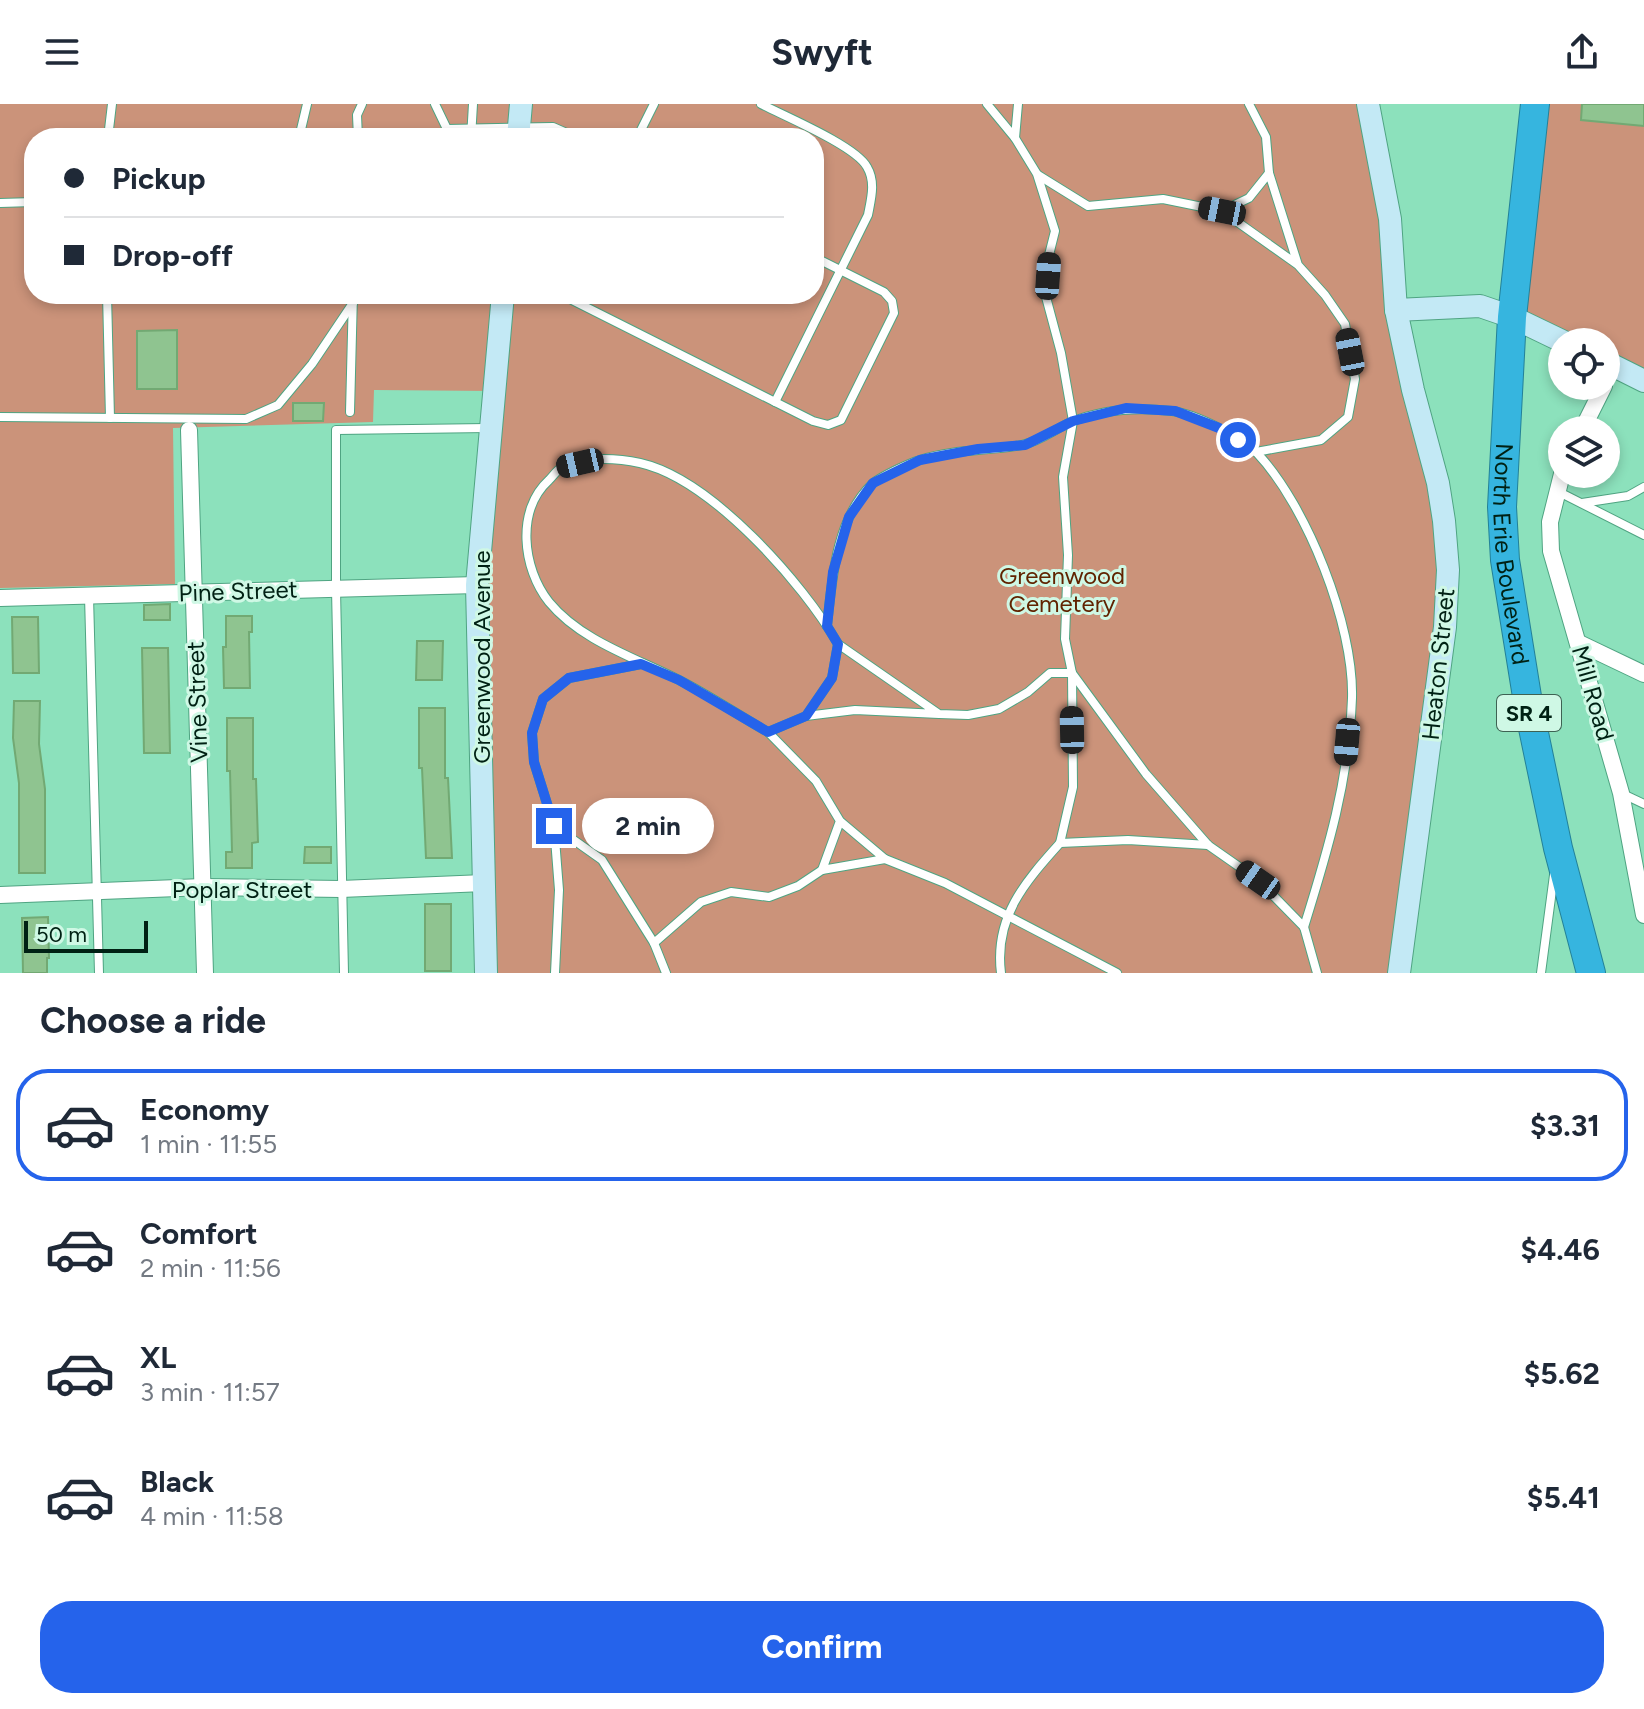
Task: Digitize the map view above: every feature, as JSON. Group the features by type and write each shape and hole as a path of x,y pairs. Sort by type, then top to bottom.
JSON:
{"highway":[{"name":"SR 4","path":"1512,317 1535,104"},
{"name":"North Erie Boulevard","path":"1512,317 1502,507 1505,560 1529,709 1558,848 1591,973"}],"street":[{"path":"519,128 521,104"},
{"name":"Heaton Street","path":"1368,104 1379,148 1390,219 1396,310 1438,483 1448,570 1445,627 1399,973"},
{"name":"Greenwood Avenue","path":"486,973 477,585 502,304"},
{"path":"1396,310 1480,306 1548,334"},
{"path":"1620,376 1644,381"},
{"name":"Vine Street","path":"189,430 205,973"},
{"name":"Mill Road","path":"1558,488 1550,522 1551,551 1621,793 1644,915"},
{"name":"Pine Street","path":"0,598 477,585"},
{"path":"1579,643 1644,674"},
{"name":"Poplar Street","path":"0,895 203,887 341,889 484,883"}],"lane":[{"path":"109,128 112,104"},
{"path":"301,128 307,104"},
{"path":"358,128 357,115 362,104"},
{"path":"435,104 447,128"},
{"path":"473,104 473,128"},
{"path":"642,128 654,104"},
{"path":"761,104 808,128"},
{"path":"987,104 1015,138 1037,174 1055,231 1049,255 1046,297 1061,353 1073,421 1063,477 1068,555 1065,639 1072,673 1073,787 1060,843 1030,877 1006,917 999,957 1001,973"},
{"path":"1015,138 1018,104"},
{"path":"1249,104 1266,137 1269,173 1298,265"},
{"path":"775,402 868,215 873,187 867,166 854,152 824,137"},
{"path":"1222,211 1249,198 1269,173"},
{"path":"1037,174 1088,206 1163,199 1222,211 1298,265 1325,295 1345,324 1355,379 1348,417 1321,440 1256,452"},
{"path":"0,203 24,202"},
{"path":"580,304 813,421 828,425 841,420 894,313 892,301 884,292 824,262"},
{"path":"107,304 110,418"},
{"path":"0,417 246,419 278,405 312,364 349,304"},
{"path":"350,412 353,304"},
{"path":"827,626 833,572 849,517 873,483 920,460 978,449 1025,445 1073,421 1126,408 1175,411 1219,428 1256,452 1295,506 1323,567 1345,635 1352,695 1345,766 1335,827 1304,927"},
{"path":"344,973 336,430 490,428"},
{"path":"939,714 838,644 827,626 756,539 696,488 642,463 599,458 562,467 538,490 526,521 529,563 549,601 581,629 641,664 679,680 768,732 816,781 840,821 885,859 945,883 1117,973"},
{"path":"1581,503 1628,496 1644,487"},
{"path":"1557,491 1644,535"},
{"path":"89,596 99,973"},
{"path":"806,716 832,678 838,644"},
{"path":"555,973 559,890 554,826 534,762 532,733 543,699 569,678 641,664"},
{"path":"768,732 806,716 855,710 968,715 999,709 1028,692 1050,673 1072,673"},
{"path":"1072,673 1146,774 1208,845 1258,880 1304,927 1317,973"},
{"path":"1621,793 1644,804"},
{"path":"822,870 840,821"},
{"path":"554,826 602,860 654,943 666,973"},
{"path":"1060,843 1128,840 1208,845"},
{"path":"1541,973 1558,848"},
{"path":"654,943 701,902 731,892 769,897 798,886 822,870 885,859"}],"green space":[{"name":"Greenwood Cemetery","path":"0,104 1368,104 1448,570 1399,973 486,973 477,585 493,391 374,390 373,422 173,428 175,584 0,588"},
{"path":"1535,104 1644,104 1644,381 1620,369 1620,328 1548,328 1548,334 1512,317"}],"building":[{"path":"1582,104 1644,104 1644,126 1581,120"},
{"path":"177,330 177,389 137,389 137,331"},
{"path":"293,403 324,403 323,421 293,421"},
{"path":"170,604 170,620 144,620 144,605"},
{"path":"226,616 252,616 252,632 249,632 250,688 224,688"},
{"path":"12,617 38,617 39,673 13,673"},
{"path":"417,641 443,641 442,680 416,680"},
{"path":"142,648 168,648 170,753 144,753"},
{"path":"14,701 40,701 39,744 45,789 45,873 19,873 19,783 13,738"},
{"path":"419,708 445,708 445,778 448,778 452,858 426,858 422,768 419,768"},
{"path":"227,718 253,718 253,779 256,779 258,842 252,843 252,868 226,868 226,852 232,852"},
{"path":"305,847 331,847 331,863 304,863"},
{"path":"425,904 451,904 451,971 425,971"},
{"path":"48,917 47,973 23,973 22,918"}],"route":[{"path":"554,826 534,762 532,733 543,699 569,678 641,664 679,680 768,732 806,716 832,678 838,644 827,626 833,572 849,517 873,483 920,460 978,449 1025,445 1073,421 1126,408 1175,411 1219,428 1238,440"}]}
